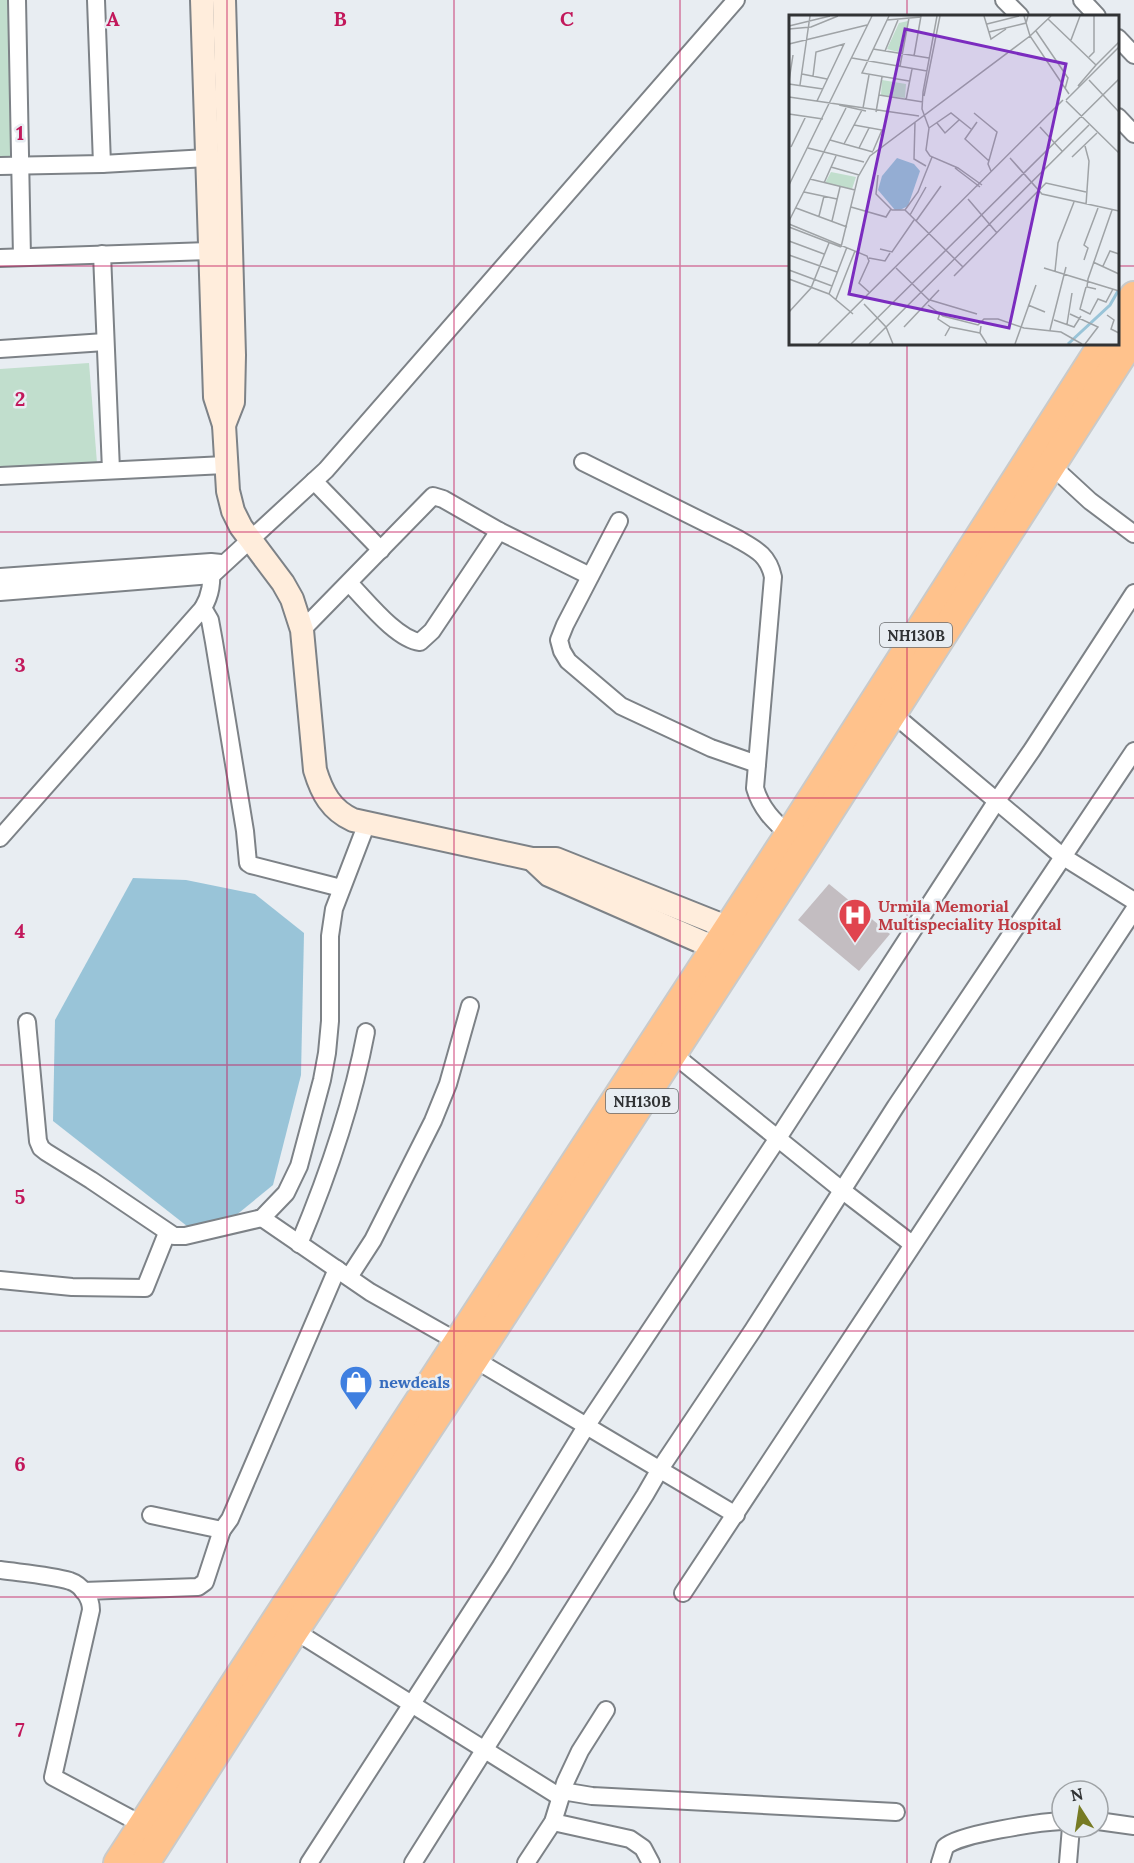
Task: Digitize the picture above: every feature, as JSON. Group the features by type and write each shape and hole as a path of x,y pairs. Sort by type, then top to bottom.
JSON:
{"highway":[{"path":"1119,319 1134,296"},
{"name":"NH130B","path":"118,1863 285,1625 731,942 892,713 1134,336"},
{"name":"NH130B","path":"466,1351 673,1053 789,836 1102,345"},
{"name":"NH130B","path":"145,1863 285,1625"}],"street":[{"path":"18,0 22,256"},
{"path":"96,0 102,164"},
{"path":"202,0 234,355 233,402 224,424"},
{"path":"224,0 209,251 214,397 224,424 225,465 233,511 250,541 275,571 292,599 302,630 315,770 319,785 326,798 341,814 367,823 532,859 556,859 731,942"},
{"path":"0,592 216,567 250,541 314,481 736,0"},
{"path":"1004,0 1019,15"},
{"path":"1082,0 1096,15"},
{"path":"1119,39 1134,55"},
{"path":"1119,118 1134,135"},
{"path":"0,166 102,164 214,150"},
{"path":"0,258 209,251"},
{"path":"102,254 111,470"},
{"path":"0,349 105,342"},
{"path":"583,462 756,549 769,562 773,577 755,788 769,816 789,836"},
{"path":"0,476 225,465"},
{"path":"1052,466 1090,501 1134,534"},
{"path":"314,481 381,550"},
{"path":"302,630 433,496 444,499 498,531 590,576"},
{"path":"619,521 559,640 562,651 568,661 621,706 711,748 757,764"},
{"path":"349,583 387,622 412,640 420,642 432,631 498,531"},
{"path":"0,577 216,567"},
{"path":"0,838 203,608 210,596 216,567"},
{"path":"309,1863 501,1566 587,1425 778,1138 1134,592"},
{"path":"203,608 210,620 214,642 246,831 248,863 341,888"},
{"path":"892,713 1062,856 1134,901"},
{"path":"413,1863 660,1469 843,1191 896,1106 1134,751"},
{"path":"27,1022 41,1148 174,1236 185,1236 262,1218 286,1193 298,1166 322,1080 330,1021 330,936 334,909 367,823"},
{"path":"683,1593 1134,910"},
{"path":"83,1591 198,1587 205,1582 222,1530 230,1519 343,1273 373,1240 433,1121 448,1084 470,1006"},
{"path":"299,1244 320,1193 347,1113 357,1079 366,1032"},
{"path":"673,1053 912,1244"},
{"path":"262,1218 370,1292 736,1515"},
{"path":"0,1280 72,1287 145,1288 167,1233"},
{"path":"151,1515 222,1530"},
{"path":"0,1570 71,1582 83,1591 91,1602 53,1777 143,1825"},
{"path":"285,1625 411,1705 561,1794 896,1812"},
{"path":"526,1863 553,1822 561,1794 580,1751 606,1710"},
{"path":"553,1822 630,1839 643,1848 650,1862"},
{"path":"940,1863 945,1847 958,1838 1050,1822"},
{"path":"1110,1823 1134,1826"},
{"path":"1068,1863 1070,1839"}],"green space":[{"path":"0,0 12,0 14,161 0,161"},
{"path":"89,363 97,463 0,471 0,369"}],"water":[{"path":"133,878 186,880 255,894 304,933 301,1075 273,1185 224,1225 192,1230 53,1121 55,1020"}],"building":[{"path":"829,884 890,934 859,971 798,920"}],"place":[{"name":"Urmila Memorial Multispeciality Hospital","path":"855,944"},
{"name":"newdeals","path":"356,1411"}]}
